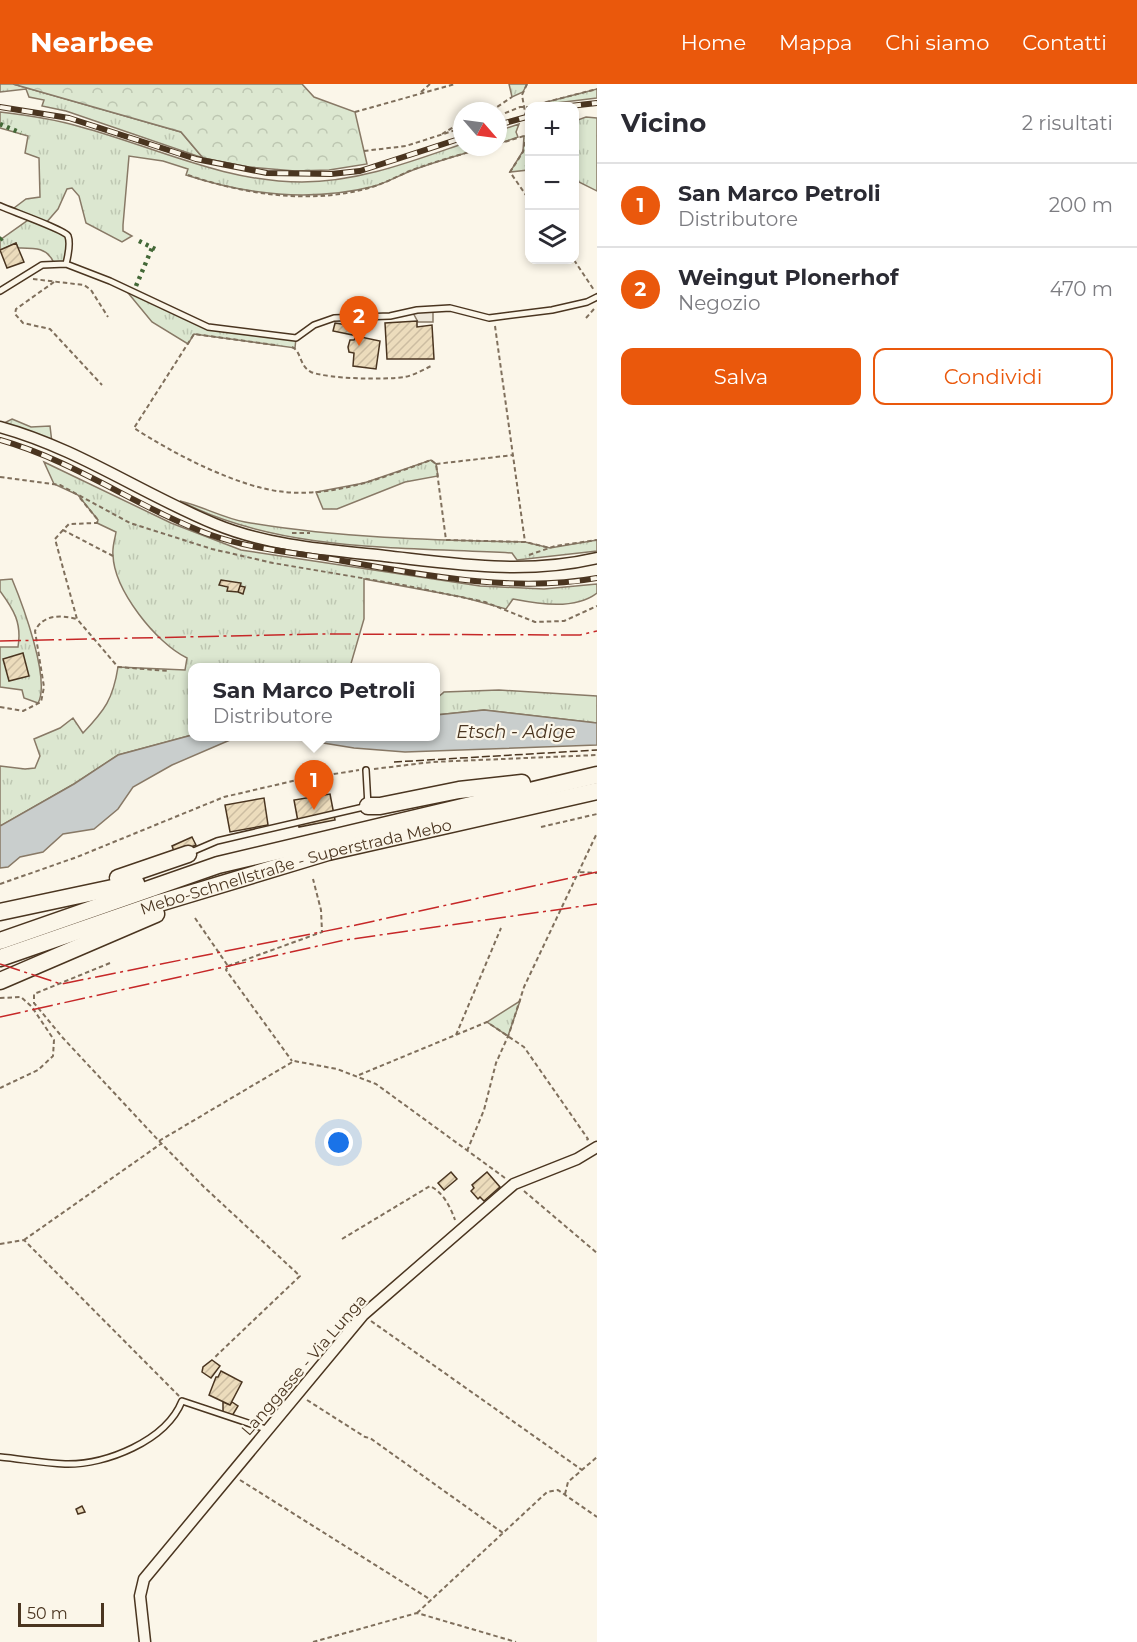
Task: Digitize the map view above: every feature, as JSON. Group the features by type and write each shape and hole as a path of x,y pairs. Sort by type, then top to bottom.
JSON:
{"highway":[{"path":"368,806 380,806 459,790 508,785 575,773 595,781"},
{"name":"Mebo-Schnellstraße - Superstrada Mebo","path":"0,941 218,865 595,781"},
{"name":"Mebo-Schnellstraße - Superstrada Mebo","path":"0,958 258,872 595,781"},
{"path":"0,906 91,886 188,854"},
{"path":"0,912 125,887 199,865 218,865"},
{"path":"0,981 160,912 238,887 258,872"}],"street":[{"path":"0,427 52,443 195,516 261,539 328,550 498,569 543,567 597,558"},
{"name":"Langgasse - Via Lunga","path":"145,1642 140,1586 266,1429 363,1315 514,1184 597,1147"}],"lane":[{"path":"0,206 28,220 62,231 68,236 66,264"},
{"path":"0,291 42,265 66,264 110,281 201,324 249,333 296,338 314,325 334,318 390,316 450,308 494,317 552,310 588,302 597,296"},
{"path":"188,854 217,842 368,806 366,770"},
{"path":"0,1457 66,1464 122,1452 163,1428 182,1401 230,1419 266,1429"}],"path":[{"path":"418,94 430,84"},
{"path":"355,112 455,84"},
{"path":"525,194 510,172 523,152 524,136 528,129 522,95 527,84"},
{"path":"549,102 597,89"},
{"path":"504,102 512,97"},
{"path":"507,113 524,108"},
{"path":"440,136 453,128"},
{"path":"364,152 406,146 453,131"},
{"path":"507,141 524,136"},
{"path":"188,175 221,187 305,197 337,194 378,185 410,171 459,156"},
{"path":"577,264 597,296"},
{"path":"21,278 84,285 91,290 108,317"},
{"path":"54,282 16,309 15,314 23,323 50,328 102,385"},
{"path":"586,318 597,305"},
{"path":"494,317 525,542"},
{"path":"431,366 405,377 369,379 322,374 311,372 304,366 295,348 194,334 134,428 174,454 257,486 284,492 334,490 431,460 436,464 446,540 525,542 550,548"},
{"path":"436,464 513,454"},
{"path":"0,477 60,485 130,523 212,549 273,563 495,604 535,622 564,621 597,606"},
{"path":"78,495 98,520 97,523 69,524 55,539 77,619 118,667 169,670"},
{"path":"63,530 112,556"},
{"path":"519,556 597,540"},
{"path":"0,707 23,711 41,702 44,687 35,631 39,623 46,618 67,616 77,619"},
{"path":"0,884 77,857 224,797 286,782 432,762 597,754"},
{"path":"541,827 597,814"},
{"path":"467,1151 484,1110 499,1056 524,987 597,833"},
{"path":"580,872 597,873"},
{"path":"228,966 322,932 321,910 313,879"},
{"path":"195,918 228,966 226,970 239,990 292,1061 358,1076 399,1100 490,1170 514,1184 597,1253"},
{"path":"456,1035 501,928"},
{"path":"110,963 33,997 63,1038 160,1142 204,1187 300,1276 214,1358"},
{"path":"0,998 21,997 32,1007 54,1040 53,1056 38,1070 0,1088"},
{"path":"358,1076 487,1022 524,1047 588,1138 583,1144 586,1153"},
{"path":"0,1244 24,1240 160,1142 292,1061"},
{"path":"342,1239 430,1186 453,1211 462,1230"},
{"path":"24,1240 182,1401"},
{"path":"363,1315 582,1470"},
{"path":"296,1393 370,1438 503,1533"},
{"path":"565,1495 568,1482 597,1457"},
{"path":"231,1474 431,1600"},
{"path":"313,1642 417,1613 547,1492 553,1489 597,1517"},
{"path":"417,1613 505,1641 516,1642"}],"green space":[{"path":"0,84 13,84 181,132 203,158 66,111 42,106 44,100 29,97 26,89 0,92"},
{"path":"13,84 302,84 314,97 355,112 367,164 329,170 295,171 249,167 203,158 181,132"},
{"path":"509,84 527,84 523,92 512,97"},
{"path":"597,89 597,98 547,102"},
{"path":"0,112 40,118 109,135 217,170 273,180 302,182 364,175 453,147 453,156 457,156 375,186 351,191 304,195 256,191 209,182 186,175 188,169 163,161 129,156 123,231 132,236 122,242 86,223 79,196 72,188 67,189 58,209 45,224 68,236 66,264 54,263 44,251 18,248 16,243 0,250 0,240 28,220 10,211 26,199 40,197 39,158 25,153 28,136 0,128"},
{"path":"586,117 597,118 597,191 579,182 579,120"},
{"path":"519,124 516,132 518,137 507,141 507,128"},
{"path":"525,136 525,170 510,172 523,151"},
{"path":"124,288 208,327 296,338 295,348 194,334 188,344 152,322"},
{"path":"12,419 31,427 50,426 52,443 0,425"},
{"path":"431,460 436,464 438,476 405,482 337,509 323,509 316,492 364,483"},
{"path":"44,462 171,523 241,550 480,586 544,589 597,584 597,593 568,604 545,604 513,599 506,609 462,597 364,579 364,619 351,663 188,663 188,736 118,755 74,784 0,826 0,766 35,768 40,756 34,739 60,728 73,718 83,733 111,696 118,667 185,670 187,658 175,651 150,628 129,599 115,569 113,546 116,532 97,523 98,520 78,495 54,484"},
{"path":"180,501 245,522 314,532 420,539 525,542 550,548 597,540 597,551 517,560 512,553 342,544 258,530 218,518"},
{"path":"12,579 34,641 38,660 41,692 38,703 24,698 22,690 0,687 0,647 18,647 19,638 16,617 0,591 0,580"},
{"path":"499,690 597,696 597,723 484,710 440,715 440,696 444,692"},
{"path":"520,1001 508,1036 487,1022"}],"shaded area":[{"path":"433,309 433,322 418,322 412,311"}],"water":[{"name":"Etsch - Adige","path":"484,710 597,723 597,745 405,752 354,748 311,741 440,741 440,715"},
{"path":"188,736 188,741 228,741 172,765 133,787 118,809 94,829 63,834 43,852 20,857 8,867 0,868 0,826 74,784 118,755"}],"building":[{"path":"16,243 24,262 7,268 0,250"},
{"path":"417,321 417,327 432,325 434,359 387,359 385,323"},
{"path":"335,323 355,326 353,335 333,331"},
{"path":"356,336 380,341 376,369 353,366 354,353 349,352 348,347 350,340 354,340"},
{"path":"221,580 241,583 238,592 227,591 228,587 219,585"},
{"path":"240,586 245,587 243,594 238,592"},
{"path":"23,653 29,676 9,681 3,659"},
{"path":"330,794 335,820 299,827 294,800"},
{"path":"264,798 268,825 230,832 225,805"},
{"path":"192,837 196,845 175,854 172,846"},
{"path":"451,1172 457,1179 444,1190 438,1183"},
{"path":"487,1172 500,1187 484,1201 480,1197 478,1199 471,1191 474,1188 472,1185"},
{"path":"212,1360 220,1366 211,1378 202,1372 203,1367"},
{"path":"221,1371 242,1382 230,1405 209,1395"},
{"path":"223,1402 230,1405 232,1402 238,1406 232,1416 223,1412"},
{"path":"82,1506 85,1512 78,1514 76,1509"}],"railway":[{"path":"579,105 597,103"},
{"path":"0,107 69,118 196,159 267,173 331,174 360,171 453,141"},
{"path":"507,122 525,117"},
{"path":"0,440 54,460 184,524 239,543 461,580 530,584 597,578"}],"hedge":[{"path":"0,124 21,133"},
{"path":"0,240 3,237"},
{"path":"139,241 157,250"},
{"path":"136,286 152,248"}],"fence":[{"path":"394,762 597,750"}],"power":[{"path":"0,641 320,634 580,635 597,631"},
{"path":"0,964 61,984 356,925 597,872"},
{"path":"0,1017 345,940 597,904"}],"place":[{"name":"Weingut Plonerhof","path":"359,346"},
{"name":"San Marco Petroli","path":"314,810"}]}
